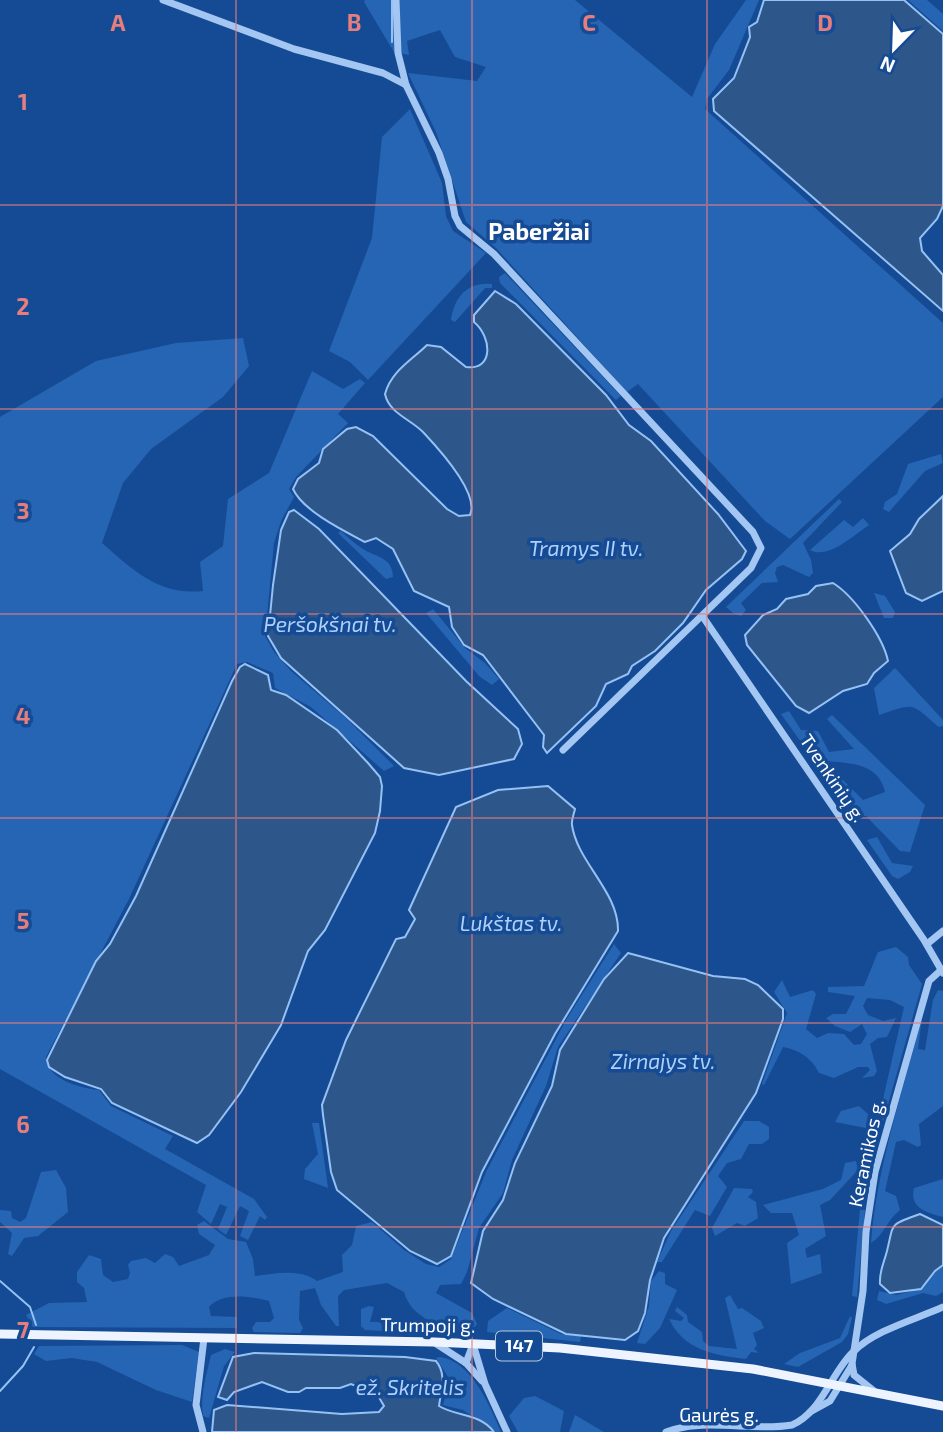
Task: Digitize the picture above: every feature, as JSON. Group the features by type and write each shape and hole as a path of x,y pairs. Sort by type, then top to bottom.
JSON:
{"main road":[{"name":"Trumpoji g.","path":"0,1334 434,1342 662,1358 753,1368 943,1406"}],"street":[{"path":"163,0 294,49 383,73 406,85"},
{"path":"396,0 398,53 406,85 439,153 460,226 494,254 759,540 760,555 751,568 563,750"},
{"name":"Tvenkinių g.","path":"702,617 927,944 942,971"},
{"path":"927,944 943,931"},
{"name":"Keramikos g.","path":"852,1352 863,1291 866,1232 878,1155 929,981 942,971"},
{"path":"842,1386 852,1364 852,1352 869,1340 943,1307"},
{"path":"203,1432 197,1396 204,1338"},
{"path":"434,1342 466,1363 485,1384"},
{"path":"466,1363 473,1344"},
{"path":"473,1344 485,1384 507,1432"},
{"name":"Gaurės g.","path":"666,1432 685,1427 777,1429 799,1422 810,1412 852,1352"},
{"path":"852,1364 860,1381 877,1393"},
{"name":"Gaurės g.","path":"810,1412 830,1401 842,1386"}],"shaded area":[{"path":"365,0 575,0 692,97 715,44 746,0 759,0 729,70 707,99 705,109 943,323 943,397 790,539 765,521 638,384 627,392 496,248 466,222 436,132 408,73 477,81 486,67 455,57 440,30 407,41 409,55 394,52"},
{"path":"908,0 927,0 943,14 943,31"},
{"path":"410,109 442,183 446,216 453,231 486,253 368,380 350,362 329,351 372,238 382,137"},
{"path":"505,273 621,396 616,400 500,283 499,277"},
{"path":"492,284 492,288 485,288 455,322 451,320 455,304 464,292 476,285"},
{"path":"243,338 249,366 223,397 151,449 123,483 102,543 136,571 160,585 187,591 203,591 200,562 223,546 228,499 269,473 312,371 343,389 360,379 365,383 338,414 348,423 296,477 289,489 294,497 281,521 274,543 265,636 274,652 291,671 347,719 394,766 384,771 311,707 275,688 273,673 247,662 237,664 129,899 46,1057 52,1072 58,1077 75,1085 99,1090 111,1106 173,1136 165,1149 254,1199 267,1217 265,1220 260,1216 248,1240 240,1236 249,1211 240,1206 226,1235 218,1229 227,1207 220,1204 211,1224 197,1212 206,1185 0,1069 0,417 96,361 176,343"},
{"path":"941,454 943,463 925,471 889,512 883,509 885,502 897,494 908,464"},
{"path":"839,499 842,502 803,543 811,560 813,573 809,577 783,565 777,567 775,573 778,582 762,583 741,603 746,610 741,616 726,607"},
{"path":"863,518 869,525 841,545 825,552 810,550 844,520 853,527"},
{"path":"341,531 360,547 387,561 393,577 386,579 338,533"},
{"path":"874,593 885,596 895,612 893,618 884,618"},
{"path":"433,609 465,648 485,663 499,679 492,685 479,676 426,613"},
{"path":"895,668 943,720 943,726 939,727 912,707 879,715 874,688"},
{"path":"789,711 801,730 818,731 829,752 854,749 827,719 832,715 925,805 910,852 900,851 866,816 852,814 853,806 837,782 843,780 863,800 885,792 877,775 862,766 825,761 811,742 801,742 781,714"},
{"path":"877,837 892,863 913,866 910,872 898,879 892,876 867,840"},
{"path":"614,944 621,953 558,1047 546,1086 512,1160 503,1193 479,1228 461,1284 440,1285 436,1293 472,1313 477,1324 472,1330 431,1322 414,1309 404,1292 387,1283 344,1290 338,1296 339,1326 336,1326 321,1305 315,1288 300,1291 299,1320 303,1328 300,1333 254,1332 252,1328 256,1322 270,1322 274,1318 269,1301 237,1296 221,1299 209,1307 211,1316 237,1317 237,1328 33,1327 26,1315 49,1303 87,1302 84,1288 77,1282 77,1272 89,1255 101,1259 103,1275 113,1282 128,1279 128,1265 131,1261 146,1258 155,1263 165,1254 173,1257 179,1266 209,1255 215,1245 199,1234 197,1225 204,1221 228,1239 246,1242 253,1259 255,1276 295,1273 317,1281 343,1272 342,1255 352,1245 356,1226 372,1222 404,1250 426,1264 439,1267 451,1259 486,1172 566,1020"},
{"path":"896,947 908,957 909,965 922,984 876,1147 873,1143 904,1007 890,1000 867,998 863,1006 868,1015 883,1021 896,1018 887,1037 878,1038 870,1044 877,1071 874,1076 862,1078 870,1070 868,1067 858,1067 834,1078 819,1073 813,1063 804,1056 783,1047 764,1085 762,1084 787,1013 774,992 782,980 790,997 813,990 816,994 806,1029 817,1038 828,1033 844,1034 854,1045 861,1044 867,1034 862,1024 850,1032 835,1026 826,1018 833,1014 846,1014 855,996 828,992 828,987 864,986 878,952"},
{"path":"938,990 943,991 943,1106 919,1124 921,1145 918,1147 904,1140 896,1142 885,1191 896,1196 900,1210 871,1243 879,1185 892,1129 922,1017 918,1049 925,1050 933,1000"},
{"path":"859,1106 868,1114 866,1128 835,1122 841,1111"},
{"path":"744,1121 759,1121 769,1127 769,1139 762,1144 749,1144 741,1159 727,1163 718,1176 727,1187 710,1216 695,1210 662,1262 657,1262 671,1231"},
{"path":"312,1123 319,1123 328,1188 304,1179 305,1169 318,1154"},
{"path":"856,1161 858,1170 830,1200 820,1205 826,1236 805,1249 807,1258 820,1254 822,1273 791,1284 787,1243 799,1235 792,1213 771,1213 763,1205 823,1189 841,1180 845,1163"},
{"path":"56,1170 66,1188 68,1212 38,1236 24,1238 12,1256 8,1254 12,1233 0,1222 0,1210 11,1211 12,1218 20,1222 26,1218 41,1172"},
{"path":"943,1179 943,1217 921,1209 913,1195 914,1188"},
{"path":"734,1188 752,1189 753,1192 748,1197 756,1202 758,1218 745,1226 737,1223 715,1236 712,1228"},
{"path":"860,1209 865,1210 857,1297 852,1296"},
{"path":"943,1265 943,1292 936,1296 923,1293 886,1304 877,1300 879,1291 896,1295 921,1289"},
{"path":"659,1271 665,1273 665,1284 677,1290 660,1328 645,1344 637,1343 649,1306 651,1281"},
{"path":"730,1295 738,1309 742,1308 761,1321 764,1328 753,1333 757,1345 754,1349 759,1353 751,1352 746,1359 711,1353 691,1344 675,1329 669,1319 681,1321 684,1318 675,1311 677,1307 687,1315 688,1322 702,1332 703,1341 709,1346 737,1349 725,1298"},
{"path":"374,1307 370,1322 381,1322 383,1331 365,1330 361,1326 361,1309"},
{"path":"507,1308 561,1334 581,1336 580,1342 487,1332 488,1321"},
{"path":"850,1316 852,1318 848,1334 842,1342 798,1367 784,1364 800,1353 840,1338"},
{"path":"182,1345 199,1352 192,1402 156,1390 97,1362 72,1358 46,1361 34,1354 39,1346"},
{"path":"225,1349 235,1352 224,1366 209,1418 203,1416 202,1408 207,1370 211,1355"},
{"path":"436,1358 461,1366 470,1375 485,1398 501,1432 496,1432 463,1410 443,1405 450,1380"},
{"path":"535,1396 564,1411 560,1432 518,1432 509,1416 524,1398"},
{"path":"575,1415 604,1432 569,1432"}],"water":[{"path":"764,0 904,0 943,34 943,206 937,219 920,238 922,251 943,275 943,311 714,111 713,99 734,78 750,37 749,27 757,22"},
{"name":"Tramys II tv.","path":"495,291 516,304 606,395 629,425 651,441 718,514 746,551 742,559 706,590 683,623 655,651 632,666 628,674 606,684 596,706 547,753 543,747 544,735 483,655 464,645 452,627 449,607 414,591 393,549 376,538 365,542 336,526 315,513 293,489 298,479 319,463 323,449 347,429 356,427 373,436 447,509 459,516 470,515 469,495 456,471 418,427 391,406 385,394 397,372 427,345 441,347 466,367 482,364 486,358 487,344 480,328 474,322 474,315"},
{"path":"943,496 943,591 922,601 906,593 890,551 910,534 919,519"},
{"name":"Peršokšnai tv.","path":"294,510 319,529 466,681 518,729 522,744 514,759 439,775 404,768 281,658 268,636 281,530 289,512"},
{"path":"833,583 850,597 866,618 888,661 874,673 867,684 843,691 809,713 796,706 747,645 745,635 763,615 777,609 786,599 808,594 816,586"},
{"path":"245,664 268,675 271,690 286,695 337,730 368,763 380,777 380,811 375,833 325,930 308,951 281,1025 241,1092 209,1135 197,1143 112,1103 101,1089 65,1077 49,1067 47,1060 96,961 110,944 136,896 232,681 240,667"},
{"name":"Lukštas tv.","path":"548,786 575,809 572,823 575,839 612,903 618,931 555,1034 482,1172 451,1256 437,1264 410,1251 337,1190 331,1172 322,1105 346,1040 396,939 405,937 415,919 409,910 456,807 498,790"},
{"name":"Zirnajys tv.","path":"628,953 713,976 745,979 758,985 783,1009 783,1019 756,1093 664,1238 650,1280 645,1313 638,1331 625,1340 566,1334 493,1299 471,1283 483,1231 503,1200 515,1163 552,1086 560,1050 604,979"},
{"path":"920,1214 943,1225 943,1265 921,1289 890,1293 880,1284 880,1279 892,1230 902,1220"},
{"name":"ež. Skritelis","path":"254,1353 405,1357 436,1361 442,1377 439,1406 482,1421 494,1432 212,1432 214,1410 227,1405 342,1414 379,1412 384,1406 377,1394 351,1384 340,1388 306,1388 299,1392 288,1392 262,1382 234,1392 227,1400 218,1397 233,1357"}],"waterway":[{"path":"392,0 392,42"},
{"path":"0,1281 30,1307 36,1325"},
{"path":"0,1391 23,1366 34,1347"}],"district":[{"name":"Paberžiai","path":"539,232"}]}
